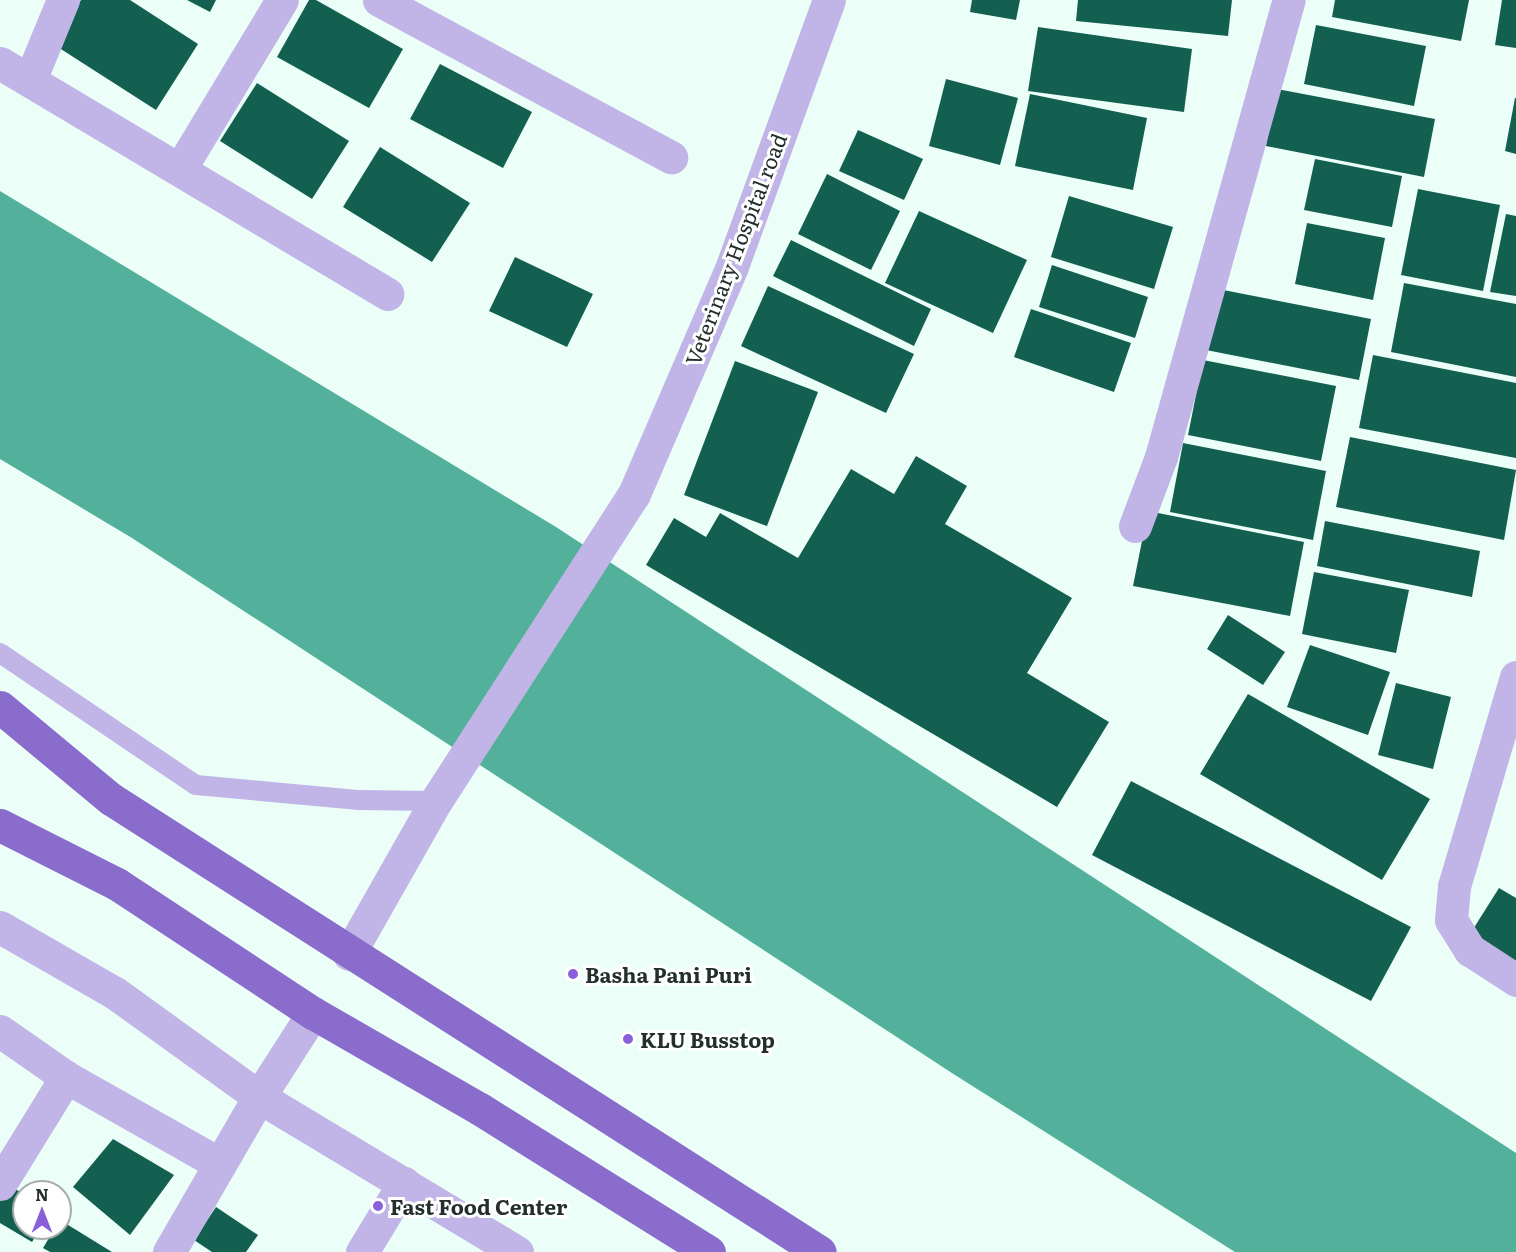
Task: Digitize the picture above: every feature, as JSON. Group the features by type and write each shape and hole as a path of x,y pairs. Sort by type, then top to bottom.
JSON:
{"highway":[{"path":"0,706 111,799 349,954 820,1252"},
{"path":"0,825 117,884 313,1013 480,1109 709,1252"}],"street":[{"path":"30,80 63,0"},
{"path":"180,169 282,0"},
{"path":"379,0 671,157"},
{"name":"Veterinary Hospital road","path":"349,954 436,801 634,494 731,269 829,0"},
{"path":"1136,526 1161,457 1289,0"},
{"path":"0,63 387,294"},
{"path":"1516,678 1454,886 1451,920 1470,950 1516,980"},
{"path":"0,927 115,993 259,1097 517,1252"},
{"path":"169,1252 259,1097 313,1013"},
{"path":"0,1031 66,1077 220,1164"},
{"path":"0,1184 66,1077"},
{"path":"362,1252 404,1183"}],"lane":[{"path":"0,653 196,785 359,800 436,801"}],"shaded area":[{"path":"0,191 556,527 1516,1153 1516,1252 1235,1252 955,1075 132,538 0,459"}],"building":[{"path":"81,0 130,0 198,44 156,110 53,44"},
{"path":"187,0 216,0 210,12"},
{"path":"309,0 316,0 403,49 369,108 277,57"},
{"path":"972,0 1020,0 1016,20 970,12"},
{"path":"1078,0 1232,0 1228,36 1076,21"},
{"path":"1335,0 1469,0 1461,41 1332,17"},
{"path":"1502,0 1516,0 1516,48 1495,45"},
{"path":"1316,25 1426,46 1414,106 1304,84"},
{"path":"1038,27 1192,49 1184,112 1028,91"},
{"path":"440,64 532,112 503,168 410,119"},
{"path":"946,79 1018,98 1000,165 929,146"},
{"path":"257,83 349,141 312,199 220,141"},
{"path":"1277,89 1435,119 1424,177 1266,146"},
{"path":"1030,94 1147,118 1133,190 1015,166"},
{"path":"1516,98 1516,154 1505,151"},
{"path":"858,130 923,159 904,200 839,171"},
{"path":"380,147 470,203 432,262 343,207"},
{"path":"1315,159 1402,176 1392,227 1304,210"},
{"path":"827,174 900,211 871,270 798,234"},
{"path":"1418,189 1500,205 1483,291 1401,275"},
{"path":"1069,196 1173,227 1154,289 1051,257"},
{"path":"919,211 1027,260 993,333 885,283"},
{"path":"1506,214 1516,216 1516,296 1490,292"},
{"path":"1307,223 1385,238 1373,300 1295,284"},
{"path":"791,240 931,309 914,346 773,276"},
{"path":"515,257 593,294 567,347 489,311"},
{"path":"1052,265 1148,297 1135,338 1039,307"},
{"path":"1404,283 1516,304 1516,377 1391,352"},
{"path":"768,286 914,354 886,413 741,346"},
{"path":"1218,289 1371,319 1359,380 1206,350"},
{"path":"1031,309 1131,343 1114,392 1014,357"},
{"path":"1373,355 1516,383 1516,458 1359,428"},
{"path":"1203,360 1336,386 1321,461 1188,435"},
{"path":"735,361 818,392 767,526 684,495"},
{"path":"1350,437 1516,470 1504,540 1336,507"},
{"path":"1183,443 1326,471 1313,540 1170,512"},
{"path":"916,456 967,486 945,524 1072,598 1027,673 1109,722 1057,807 646,565 674,518 706,537 720,513 798,558 851,469 894,494"},
{"path":"1148,511 1304,542 1290,616 1133,586"},
{"path":"1325,521 1480,551 1472,597 1317,566"},
{"path":"1314,572 1409,590 1396,653 1302,634"},
{"path":"1228,615 1285,652 1263,685 1207,649"},
{"path":"1310,645 1390,672 1368,735 1287,707"},
{"path":"1396,683 1451,697 1433,769 1378,755"},
{"path":"1248,694 1430,799 1382,880 1200,774"},
{"path":"1131,781 1411,927 1371,1001 1092,855"},
{"path":"1499,888 1516,898 1516,961 1470,934"},
{"path":"113,1139 174,1175 130,1235 73,1187"},
{"path":"8,1185 12,1187 12,1230 0,1223 0,1198"},
{"path":"216,1207 258,1235 246,1252 212,1252 194,1240"},
{"path":"72,1227 112,1252 50,1252 43,1248 48,1240 72,1240"}],"place":[{"name":"Basha Pani Puri","path":"573,974"},
{"name":"KLU Busstop","path":"628,1039"},
{"name":"Fast Food Center","path":"378,1206"}]}
